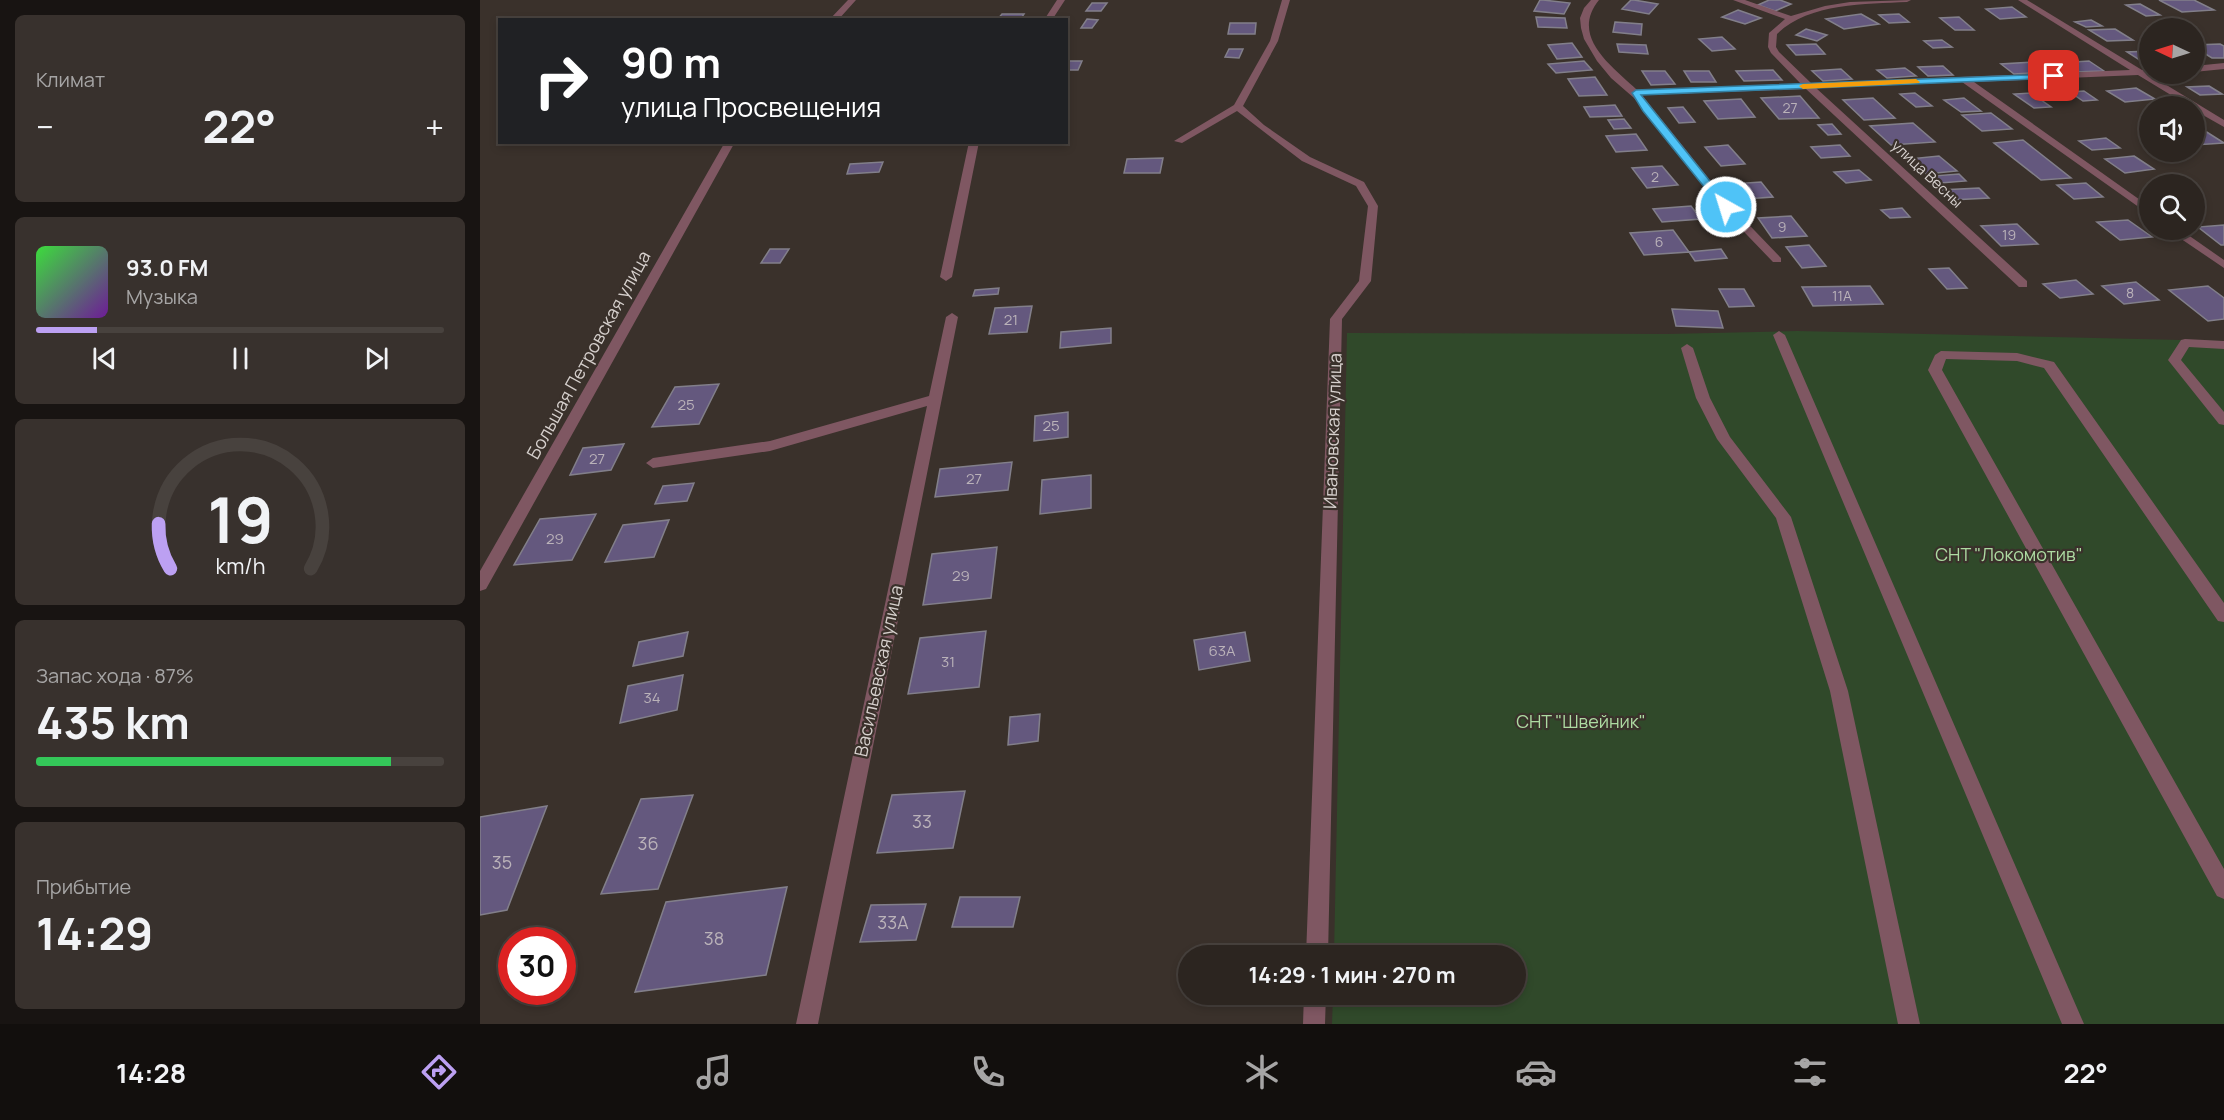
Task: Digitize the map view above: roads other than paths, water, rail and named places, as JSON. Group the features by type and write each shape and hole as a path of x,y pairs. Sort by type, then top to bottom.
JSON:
{"street":[{"path":"835,18 852,0"},
{"path":"1049,18 1061,0"},
{"path":"1179,141 1238,107 1274,41 1286,0"},
{"path":"1595,0 1587,6 1584,15 1588,37 1595,52 1613,75 1636,93 1646,110 1726,207 1778,261"},
{"path":"1737,0 1790,18 1830,8 1907,0"},
{"path":"2022,0 2139,68"},
{"name":"улица Весны","path":"1790,18 1778,25 1772,35 1772,48 1789,69 2023,284"},
{"path":"2205,68 2224,66"},
{"path":"1636,93 2139,72"},
{"path":"1965,80 2139,204"},
{"path":"2164,84 2224,124"},
{"name":"Ивановская улица","path":"1238,107 1261,128 1306,159 1360,184 1373,206 1365,281 1336,319 1317,945"},
{"name":"Большая Петровская улица","path":"480,585 729,144"},
{"path":"946,277 974,144"},
{"path":"2188,240 2224,266"},
{"name":"Васильевская улица","path":"807,1024 952,318"},
{"path":"1779,335 2073,1024"},
{"path":"2224,345 2185,343 2174,360 2224,421"},
{"path":"1687,348 1703,398 1724,439 1783,517 1839,691 1909,1024"},
{"path":"2224,616 2049,365 2017,357 1941,355 1935,370 2224,889"},
{"path":"653,463 770,446 935,399"},
{"path":"1314,1024 1315,1005"}],"park label":[{"name":"СНТ \"Локомотив\"","path":"2009,555"},
{"name":"СНТ \"Швейник\"","path":"1581,722"}]}
